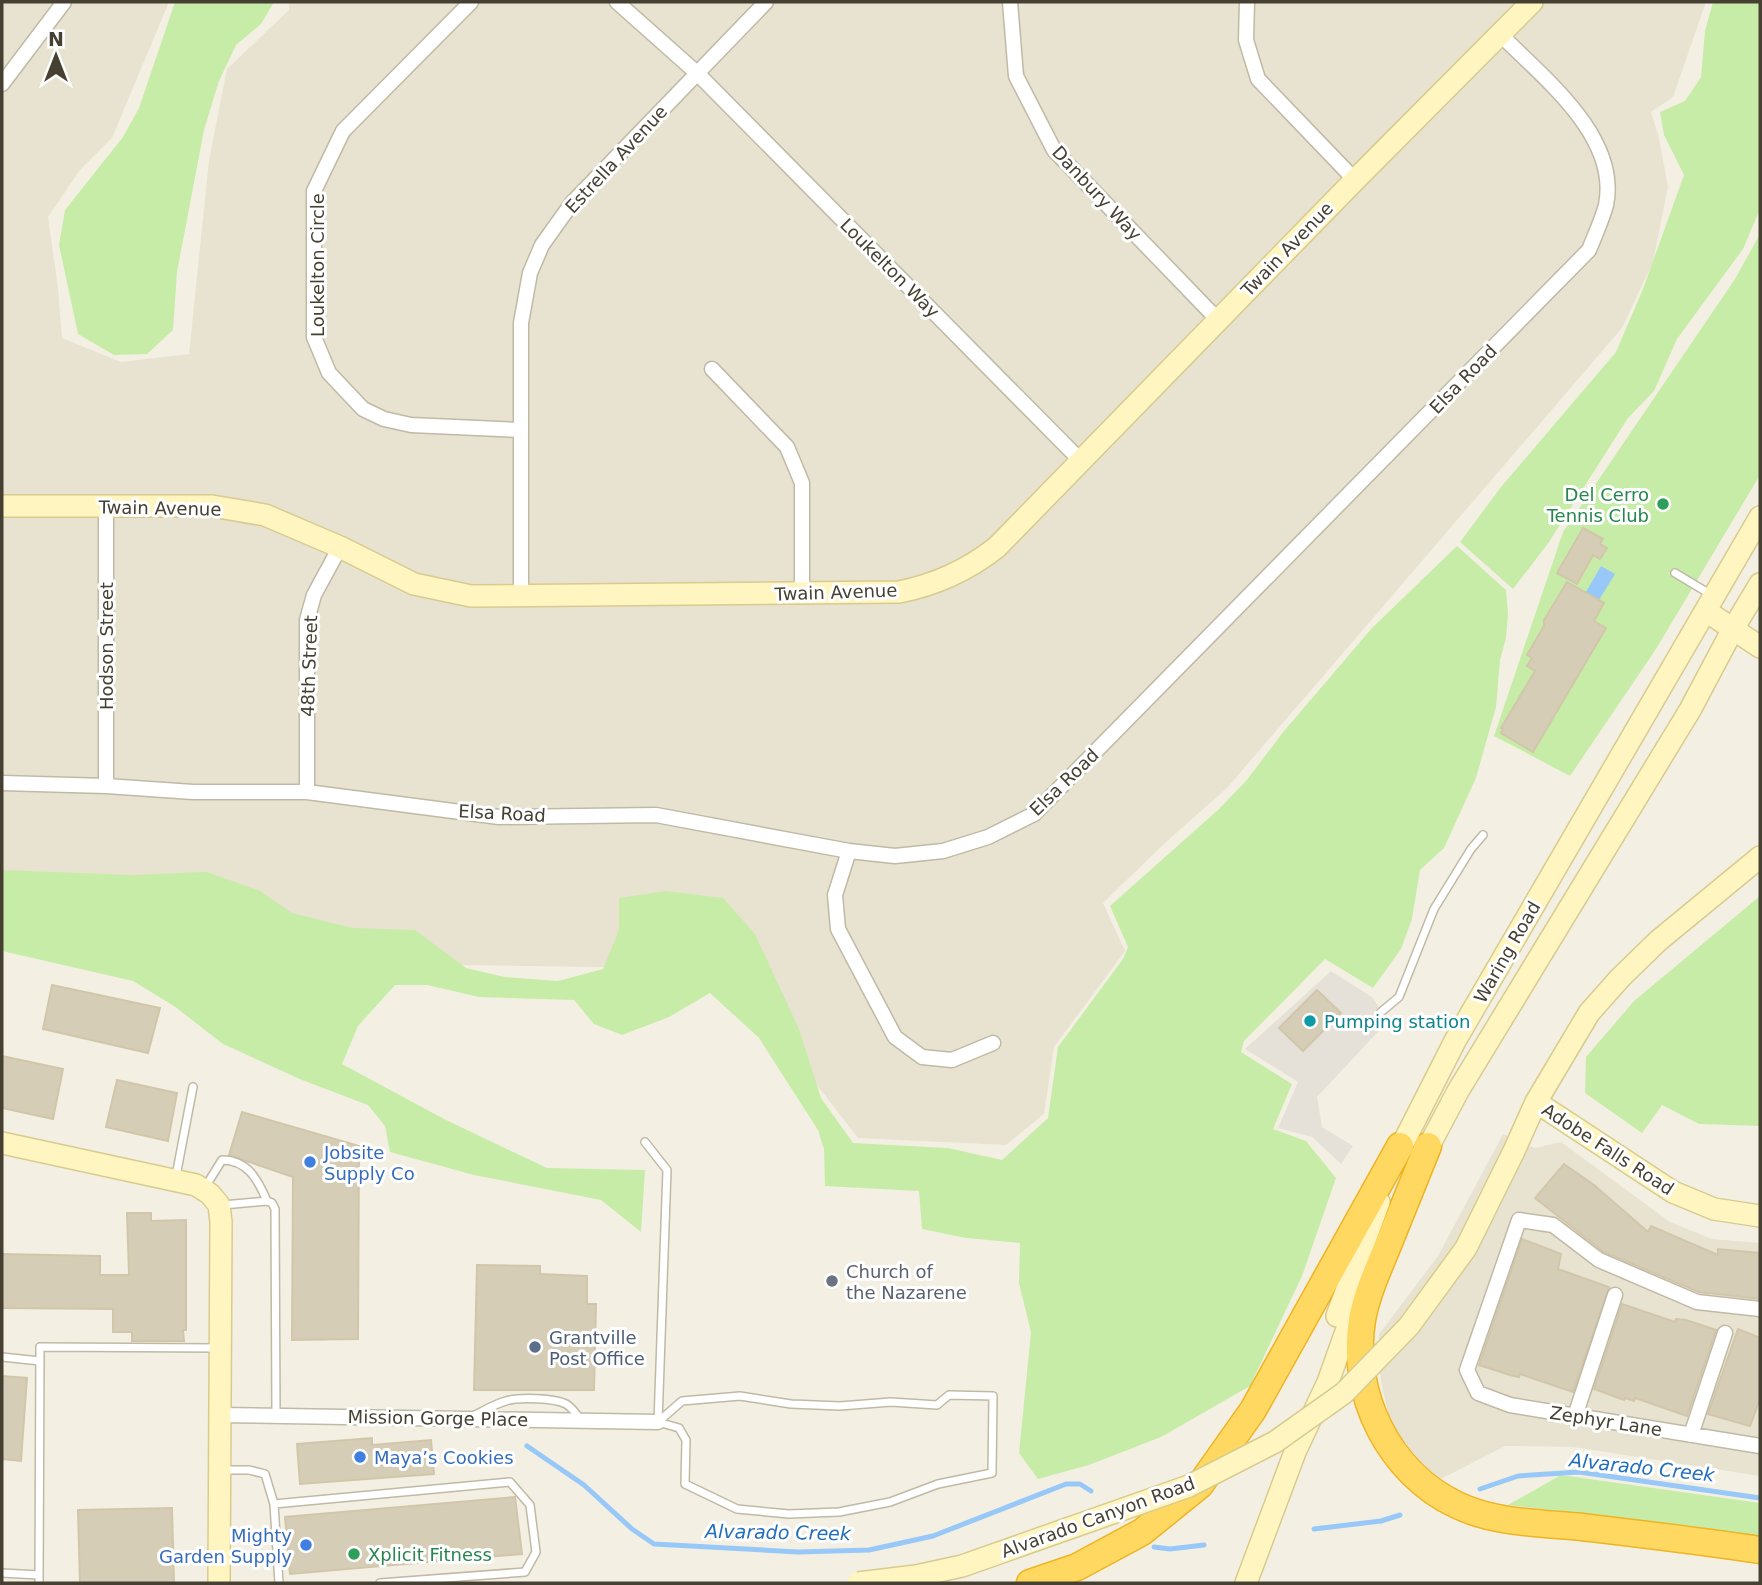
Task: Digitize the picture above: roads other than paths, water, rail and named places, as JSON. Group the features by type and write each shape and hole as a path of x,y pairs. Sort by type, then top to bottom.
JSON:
{"highway":[{"path":"1030,1583 1077,1567 1142,1532 1200,1485 1253,1410 1400,1146"},
{"path":"1428,1146 1376,1275 1362,1320 1361,1357 1367,1399 1383,1439 1406,1468 1435,1492 1458,1506 1492,1516 1760,1550"}],"street":[{"path":"2,84 64,2"},
{"name":"Loukelton Circle","path":"471,2 343,131 314,191 314,337 329,373 363,409 384,419 411,425 521,430"},
{"path":"617,2 698,74"},
{"name":"Estrella Avenue","path":"521,596 521,323 530,273 542,245 572,203 766,2"},
{"name":"Danbury Way","path":"1010,2 1016,76 1054,150 1218,320"},
{"path":"1247,2 1246,40 1258,79 1355,180"},
{"name":"Twain Avenue","path":"2,506 212,506 265,515 340,547 414,584 471,596 802,594 899,592 926,587 976,564 997,547 1532,2"},
{"name":"Elsa Road","path":"2,783 193,792 307,792 499,817 656,815 849,851 895,856 943,851 988,838 1034,814 1589,250 1606,204 1606,180 1600,153 1584,121 1500,34"},
{"name":"Loukelton Way","path":"698,74 1082,461"},
{"path":"712,369 787,447 802,483 802,594"},
{"name":"Hodson Street","path":"106,506 106,786"},
{"name":"Waring Road","path":"1295,1452 1314,1377 1400,1146 1455,1041 1760,517"},
{"name":"48th Street","path":"307,792 307,620 314,595 340,547"},
{"name":"Waring Road","path":"1246,1583 1295,1452 1328,1382 1356,1303 1428,1146 1465,1080 1690,710 1760,583"},
{"path":"1710,604 1733,629 1760,648"},
{"path":"849,851 835,895 838,929 895,1037 922,1057 952,1060 993,1043"},
{"name":"Adobe Falls Road","path":"1760,857 1658,941 1620,978 1589,1013 1536,1102 1673,1192 1714,1209 1760,1216"},
{"name":"Alvarado Canyon Road","path":"858,1583 916,1576 962,1566 1189,1486 1275,1443 1344,1393 1409,1326 1466,1248 1536,1102"},
{"path":"2,1143 196,1185 211,1194 219,1205 222,1243 219,1583"},
{"name":"Zephyr Lane","path":"1760,1309 1697,1302 1599,1261 1553,1225 1519,1220 1467,1370 1478,1393 1510,1405 1760,1447"},
{"path":"1575,1416 1615,1295"},
{"path":"1691,1435 1725,1333"},
{"name":"Mission Gorge Place","path":"219,1415 657,1422"}],"lane":[{"path":"1675,573 1710,604"},
{"path":"1381,1012 1399,997 1434,909 1471,849 1483,835"},
{"path":"175,1181 193,1087"},
{"path":"645,1142 667,1170 657,1422"},
{"path":"203,1189 222,1160 236,1161 252,1173 267,1202"},
{"path":"219,1205 267,1202 272,1203 275,1209 276,1416"},
{"path":"2,1573 38,1579 40,1347 220,1348"},
{"path":"2,1357 40,1360"},
{"path":"949,1395 993,1396 992,1473 938,1484 890,1502 839,1512 759,1512 737,1508 685,1484 686,1440 679,1428 657,1422 682,1401 740,1396 791,1405 840,1406 891,1402 937,1405 949,1395"},
{"path":"469,1419 514,1399 563,1402 581,1421"},
{"path":"219,1470 249,1470 265,1474 274,1504 279,1583"},
{"path":"274,1504 510,1482 530,1505 536,1552 525,1572 380,1583"}],"water":[{"path":"1601,566 1615,574 1599,600 1586,592"}],"waterway":[{"name":"Alvarado Creek","path":"527,1446 584,1485 632,1529 654,1544 798,1552 869,1550 933,1536 1066,1484 1080,1484 1091,1491"},
{"name":"Alvarado Creek","path":"1480,1489 1518,1476 1579,1472 1760,1498"},
{"name":"Alvarado Creek","path":"1314,1529 1381,1521 1400,1515"},
{"name":"Alvarado Creek","path":"1154,1547 1170,1549 1204,1545"}],"place":[{"name":"Del Cerro Tennis Club","path":"1663,504"},
{"name":"Pumping station","path":"1310,1021"},
{"name":"Jobsite Supply Co","path":"310,1162"},
{"name":"Church of the Nazarene","path":"832,1281"},
{"name":"Grantville Post Office","path":"535,1347"},
{"name":"Maya’s Cookies","path":"360,1457"},
{"name":"Mighty Garden Supply","path":"306,1545"},
{"name":"Xplicit Fitness","path":"354,1554"}]}
